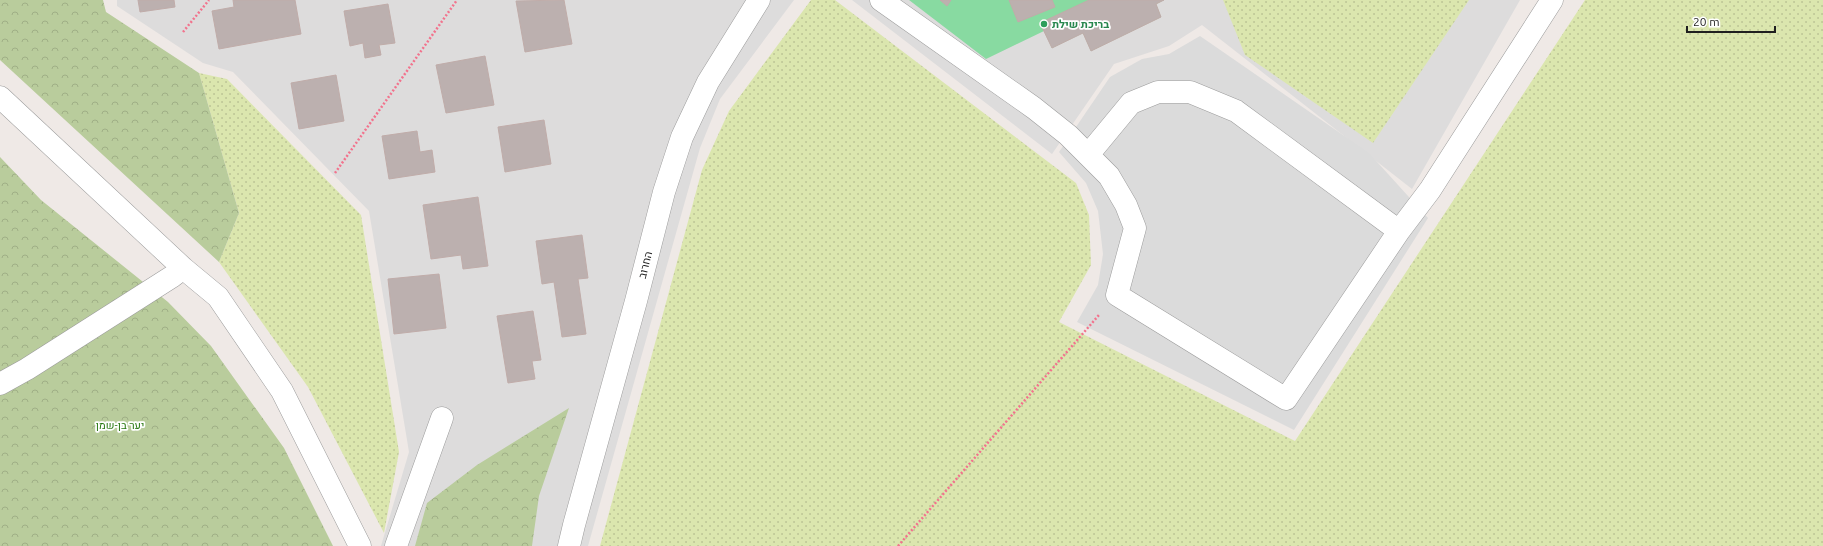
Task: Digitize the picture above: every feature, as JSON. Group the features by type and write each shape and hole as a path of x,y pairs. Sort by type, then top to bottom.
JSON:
{"street":[{"name":"החרוב","path":"569,546 664,192 682,137 708,82 758,0"},
{"path":"881,0 1034,108 1068,135 1108,176 1126,205 1135,228 1117,295 1286,399 1399,231 1430,190 1552,0"},
{"path":"1088,155 1131,103 1158,92 1190,92 1236,112 1399,231"},
{"path":"0,98 184,268 218,297 278,385 360,546"},
{"path":"0,384 33,365 174,276 184,268"},
{"path":"396,546 442,418"}],"path":[{"path":"183,32 210,0"},
{"path":"335,173 457,0"},
{"path":"898,546 1117,295"}],"shaded area":[{"path":"117,0 794,0 720,99 700,148 588,546 381,546 409,452 369,211 233,72 203,63 117,6"},
{"path":"852,0 1520,0 1412,189 1202,25 1169,46 1114,64 1052,154"},
{"path":"1200,36 1369,153 1428,218 1294,430 1077,322 1098,285 1103,254 1098,211 1086,183 1059,152 1110,77 1142,59 1169,54"}],"green space":[{"path":"0,0 103,0 106,12 199,73 239,213 219,262 0,60"},
{"path":"811,0 835,0 1076,183 1089,215 1091,265 1059,322 1295,441 1585,0 1823,0 1823,546 600,546 702,170 729,111"},
{"name":"בריכת שילת","path":"909,0 1164,0 1156,4 1161,17 1091,51 1083,33 1052,48 1044,31 986,59"},
{"path":"1223,0 1469,0 1373,143 1245,55"},
{"path":"199,73 227,79 361,215 399,452 384,533 308,387 219,262 239,213"},
{"name":"יער בן-שמן","path":"0,157 41,200 168,302 211,346 284,448 333,546 0,546"},
{"path":"569,408 539,496 532,546 415,546 427,503 477,465"}],"building":[{"path":"138,0 174,0 175,7 140,12"},
{"path":"233,0 295,0 301,34 219,49 212,11 234,7"},
{"path":"564,0 572,44 525,52 516,1"},
{"path":"940,0 951,0 947,6"},
{"path":"1009,0 1052,0 1055,7 1018,22"},
{"path":"1089,0 1164,0 1156,4 1161,17 1091,51 1083,33 1052,48 1040,23"},
{"path":"388,4 395,43 379,45 381,55 365,58 363,43 350,46 344,11"},
{"path":"485,56 494,105 446,113 436,65"},
{"path":"336,75 344,121 299,129 291,83"},
{"path":"544,120 551,164 505,172 498,127"},
{"path":"417,131 420,152 432,150 435,172 389,179 382,136"},
{"path":"478,197 488,266 463,269 461,255 431,259 423,205"},
{"path":"582,235 588,278 578,279 586,334 562,337 554,282 542,284 536,241"},
{"path":"439,274 446,328 394,334 388,279"},
{"path":"533,311 541,360 532,361 535,379 508,383 497,316"}],"place":[{"name":"בריכת שילת","path":"1044,24"}]}
